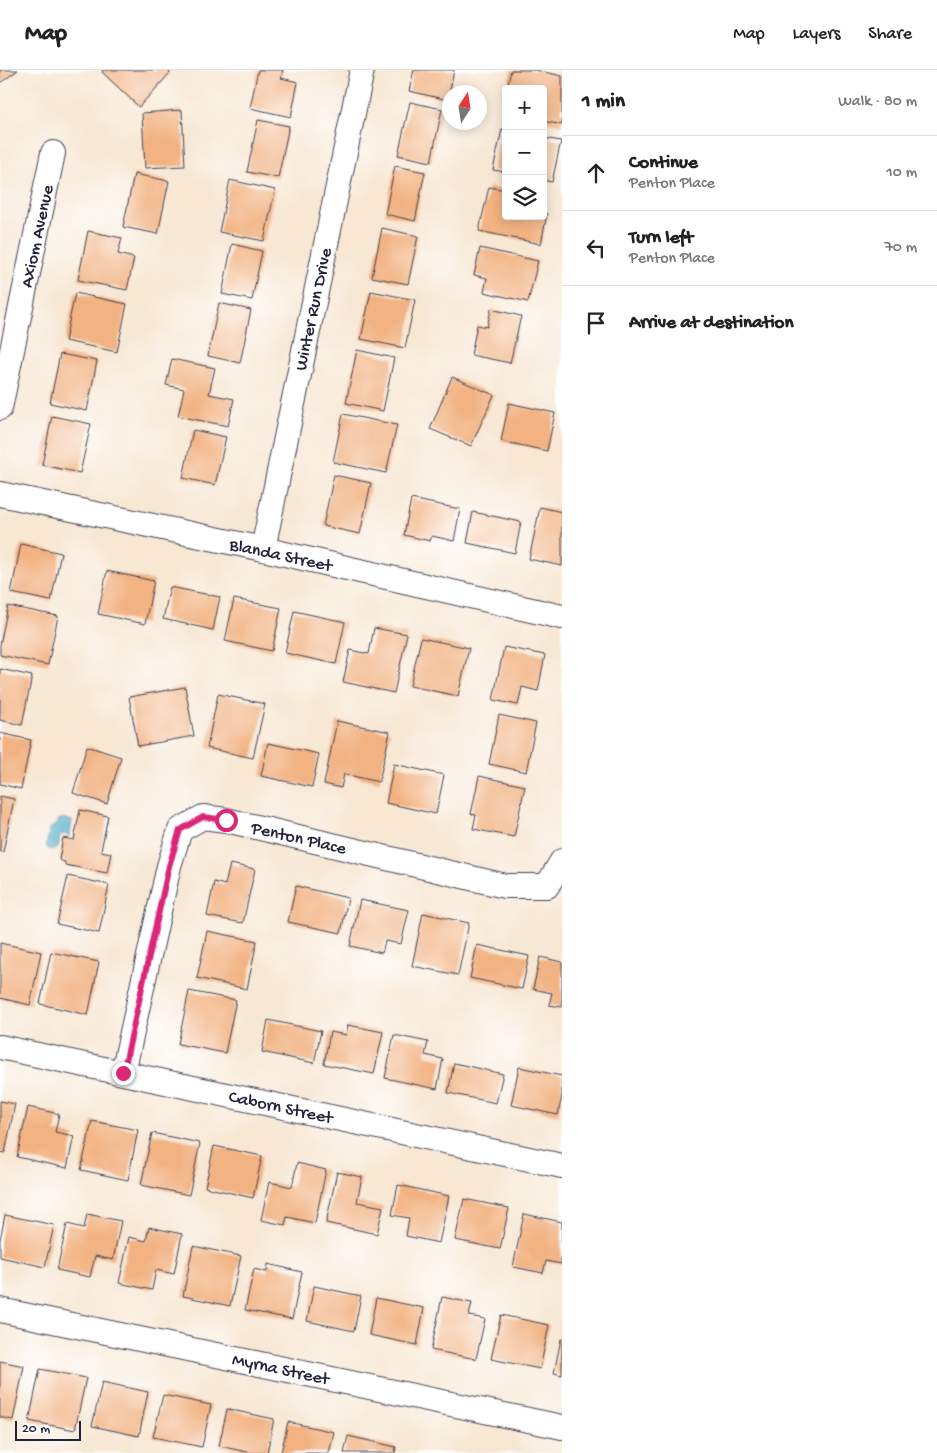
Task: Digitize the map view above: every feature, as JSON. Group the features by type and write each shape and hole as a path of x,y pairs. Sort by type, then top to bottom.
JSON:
{"street":[{"name":"Winter Run Drive","path":"263,549 362,70"},
{"name":"Axiom Avenue","path":"0,408 53,153"},
{"name":"Blanda Street","path":"0,494 263,549 562,617"},
{"name":"Penton Place","path":"123,1073 169,866 180,830 203,817 226,820 505,886 547,886 562,861"},
{"name":"Caborn Street","path":"0,1047 562,1166"},
{"name":"Myrna Street","path":"0,1310 562,1426"}],"water":[{"path":"63,818 72,821 70,836 63,834 60,836 58,848 54,850 48,849 46,845 50,828 58,824 58,820"}],"building":[{"path":"0,70 18,70 0,83"},
{"path":"103,70 167,70 170,73 139,107 102,72"},
{"path":"258,70 283,70 281,78 298,82 291,117 250,108"},
{"path":"414,70 454,70 451,85 442,85 442,99 409,91"},
{"path":"511,70 535,70 562,76 562,125 547,122 547,85 508,85"},
{"path":"410,102 442,109 431,162 398,155"},
{"path":"182,110 185,166 145,168 142,113"},
{"path":"258,120 289,126 278,178 247,172"},
{"path":"502,129 502,171 493,170"},
{"path":"547,139 561,141 552,182 547,181"},
{"path":"395,166 425,172 415,221 385,214"},
{"path":"134,174 169,181 158,234 123,227"},
{"path":"230,180 275,190 264,241 219,232"},
{"path":"489,187 502,189 502,220 546,220 541,244 479,231"},
{"path":"382,228 418,236 408,284 372,277"},
{"path":"88,231 122,238 118,254 134,258 127,290 78,280"},
{"path":"232,244 262,251 252,300 222,294"},
{"path":"480,248 538,261 528,302 484,292 487,278 474,275"},
{"path":"371,291 415,300 405,348 361,339"},
{"path":"75,293 127,304 117,352 65,341"},
{"path":"219,303 251,310 240,363 208,356"},
{"path":"491,309 521,316 510,363 471,355 477,325 487,327"},
{"path":"357,350 394,358 383,411 346,403"},
{"path":"60,354 97,361 87,411 50,403"},
{"path":"172,359 215,368 209,394 234,399 228,426 178,416 184,389 166,385"},
{"path":"452,377 494,395 471,446 430,429"},
{"path":"509,403 555,413 547,451 501,441"},
{"path":"343,414 397,425 386,473 333,462"},
{"path":"52,416 91,424 80,473 42,465"},
{"path":"193,430 226,437 215,485 183,478"},
{"path":"334,475 371,483 360,534 323,526"},
{"path":"411,499 460,509 454,541 432,536 430,541 404,535"},
{"path":"540,507 562,512 562,566 529,559"},
{"path":"473,512 521,522 515,553 467,543"},
{"path":"21,544 61,553 51,601 11,593"},
{"path":"107,571 154,581 145,624 98,614"},
{"path":"170,587 220,597 213,630 163,619"},
{"path":"234,599 281,608 272,651 225,641"},
{"path":"8,606 58,616 48,665 0,655 0,645"},
{"path":"294,611 345,622 336,664 285,653"},
{"path":"374,628 407,634 394,693 343,682 350,650 369,654"},
{"path":"421,638 469,648 458,696 410,686"},
{"path":"504,647 545,655 538,691 522,687 518,705 493,700"},
{"path":"0,669 32,676 22,725 0,720"},
{"path":"185,687 194,736 138,746 129,697"},
{"path":"218,694 265,704 253,758 207,748"},
{"path":"499,715 536,723 526,772 489,764"},
{"path":"337,721 390,732 379,782 344,774 341,788 324,784"},
{"path":"0,733 31,740 21,789 0,784"},
{"path":"268,743 319,754 312,787 261,776"},
{"path":"87,746 121,757 107,804 73,793"},
{"path":"394,764 444,775 436,814 386,803"},
{"path":"479,776 525,786 514,837 473,829 476,815 471,814"},
{"path":"0,796 14,799 3,852 0,851"},
{"path":"80,810 108,816 101,851 111,853 107,873 65,865 65,862 59,860 63,838 74,840"},
{"path":"230,864 255,869 243,923 207,916 214,882 225,885"},
{"path":"68,876 109,885 99,933 57,924"},
{"path":"296,886 348,898 341,933 288,922"},
{"path":"360,900 409,910 401,944 385,941 382,953 350,946"},
{"path":"423,913 469,923 458,975 412,966"},
{"path":"207,931 257,941 247,989 197,978"},
{"path":"0,943 41,952 30,1005 0,998"},
{"path":"477,945 529,956 522,989 470,978"},
{"path":"51,952 99,962 88,1015 40,1004"},
{"path":"540,957 562,962 562,1007 549,1005 552,993 533,989"},
{"path":"189,991 236,1000 225,1053 178,1044"},
{"path":"268,1020 321,1031 314,1063 262,1052"},
{"path":"348,1025 383,1032 374,1074 324,1064 330,1032 346,1035"},
{"path":"394,1035 428,1042 425,1055 443,1059 437,1089 385,1078"},
{"path":"454,1063 503,1074 496,1103 448,1093"},
{"path":"519,1067 562,1076 562,1095 558,1115 511,1105"},
{"path":"0,1101 15,1104 5,1153 0,1152"},
{"path":"28,1107 59,1114 55,1132 74,1136 67,1168 17,1157"},
{"path":"92,1121 138,1130 128,1180 81,1170"},
{"path":"152,1133 200,1143 189,1195 141,1185"},
{"path":"214,1146 262,1156 253,1198 205,1187"},
{"path":"297,1163 326,1170 315,1223 287,1217 285,1225 261,1220 269,1182 292,1187"},
{"path":"337,1172 362,1177 357,1202 383,1207 377,1234 326,1223"},
{"path":"398,1185 449,1196 439,1243 406,1236 409,1218 392,1215"},
{"path":"464,1199 509,1208 500,1249 455,1240"},
{"path":"87,1214 121,1221 113,1260 95,1256 90,1277 57,1270 67,1224 84,1228"},
{"path":"524,1214 562,1222 561,1264 546,1261 543,1273 513,1267"},
{"path":"5,1215 54,1225 45,1267 0,1257 0,1240"},
{"path":"149,1227 182,1234 174,1274 156,1270 152,1290 119,1283 129,1237 146,1241"},
{"path":"193,1246 241,1256 230,1306 183,1296"},
{"path":"268,1264 302,1272 292,1319 245,1310 254,1269 267,1272"},
{"path":"314,1286 361,1296 354,1331 307,1321"},
{"path":"442,1297 472,1303 469,1316 485,1319 476,1359 431,1350"},
{"path":"376,1298 424,1308 417,1345 369,1335"},
{"path":"501,1315 549,1325 540,1369 491,1359"},
{"path":"562,1339 562,1375 554,1373"},
{"path":"0,1361 24,1366 13,1420 0,1417"},
{"path":"40,1369 86,1378 75,1430 29,1421"},
{"path":"102,1382 148,1392 139,1436 92,1426"},
{"path":"163,1395 211,1405 202,1447 153,1437"},
{"path":"227,1409 274,1419 267,1453 252,1453 219,1446"},
{"path":"288,1422 334,1432 329,1453 281,1453"},
{"path":"348,1436 396,1447 395,1453 344,1453"}],"route":[{"path":"123,1073 169,866 180,830 203,817 226,820"}]}
